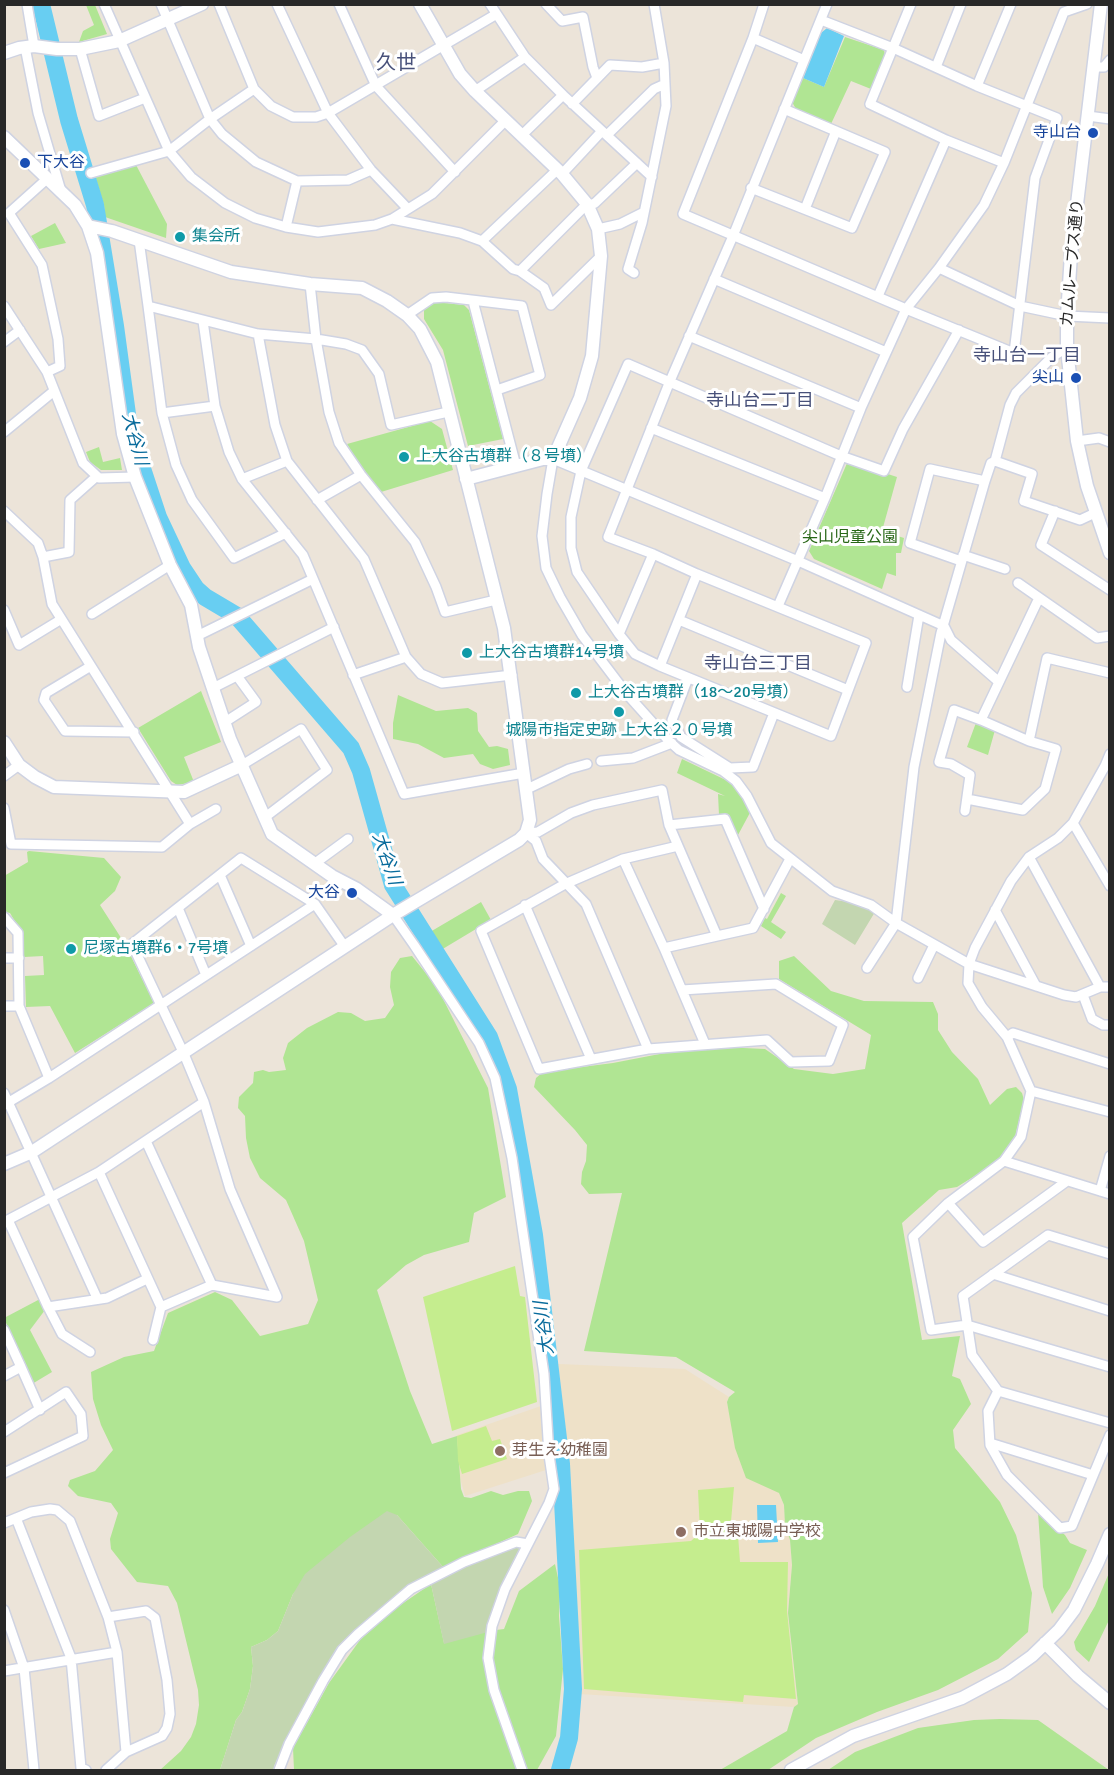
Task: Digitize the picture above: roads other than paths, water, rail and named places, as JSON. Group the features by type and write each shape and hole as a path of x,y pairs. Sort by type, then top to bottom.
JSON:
{"street":[{"path":"27,4 41,48 38,113 62,192"},
{"path":"104,4 169,151 191,177 225,203 255,218 286,227 318,232 375,225 392,219 432,194 505,121"},
{"path":"161,4 210,119 222,134 256,162 297,181 348,180 371,170"},
{"path":"4,53 41,48 80,49 119,41 202,4"},
{"path":"219,4 254,89 271,106 293,117 316,117 327,113 495,15"},
{"path":"277,4 327,113 371,170 408,209"},
{"path":"339,4 376,86 455,172"},
{"path":"420,4 460,74 505,121 560,172 588,205 598,230 601,256 592,356 580,398 553,459 542,536 546,568 582,635 626,693 672,744 679,750 723,771 736,781 747,796 771,843 832,891 871,905 896,923 969,964 1064,995 1076,997 1105,987 1029,857"},
{"path":"489,4 525,57 572,104 652,177"},
{"path":"546,4 562,21 582,17 597,78"},
{"path":"634,273 628,270 644,212 666,106 664,63 654,4"},
{"path":"764,4 753,38 683,214 1014,353 1035,178 1057,118 821,20"},
{"path":"827,4 733,236 689,336 670,381 625,490 608,537 866,643 831,736 635,654 577,572 571,548 571,516 581,471 628,364 670,381 842,456 884,471 903,429 959,330"},
{"path":"911,4 870,104 1004,164"},
{"path":"936,67 961,4"},
{"path":"977,86 1011,4"},
{"path":"778,606 861,408 906,309 939,268 984,205 1004,164 1064,12 1087,4"},
{"name":"カムループス通り","path":"1101,4 1071,254 1067,348 1077,441 1095,513 1110,553"},
{"path":"753,38 804,60"},
{"path":"80,49 99,116 145,98"},
{"path":"475,91 525,57"},
{"path":"1093,67 1104,67 1110,60"},
{"path":"572,104 610,65 642,67 664,63"},
{"path":"482,241 654,89 665,84"},
{"path":"91,173 169,151 254,89"},
{"path":"521,136 563,95"},
{"path":"751,188 852,228 885,152 784,109"},
{"path":"1088,116 1110,118"},
{"path":"805,209 836,131"},
{"path":"4,137 75,205 91,226 97,253 123,434 135,477 170,565 191,605 197,636 225,722 272,834 332,876 401,910 414,945 479,1043 495,1078 512,1158 544,1374 549,1455 555,1489 505,1589 492,1626 488,1658 494,1690 522,1770"},
{"path":"878,296 946,140"},
{"path":"520,271 588,205 595,203 637,163"},
{"path":"47,372 60,366 58,339 42,265 9,213 48,178"},
{"path":"286,227 297,181"},
{"path":"598,230 620,224 644,212"},
{"path":"392,219 460,233 482,241 513,269 520,271 544,288 551,305 601,256"},
{"path":"4,1164 32,1152 401,910 519,840 526,833 530,820 504,628 436,362 420,329 407,315 362,288 310,284 231,272 91,226"},
{"path":"139,240 162,413 176,465 192,500 234,558 286,534"},
{"path":"939,268 1020,306 1067,316 1110,318"},
{"path":"714,279 886,352"},
{"path":"310,284 328,412 339,442 360,475 415,542 445,612 496,600"},
{"path":"407,315 432,298 522,306 540,375 496,390"},
{"path":"473,301 516,466"},
{"path":"4,306 47,372 83,463 99,477 135,477"},
{"path":"148,306 258,334 316,339 346,344 362,350 379,374 391,425 448,412"},
{"path":"203,321 215,406 229,452 242,479 303,555 404,794 524,773"},
{"path":"4,342 20,330"},
{"path":"258,334 275,425 287,460 364,559 406,657 421,674 442,683 512,675"},
{"path":"689,336 861,408"},
{"path":"867,968 896,923 914,767 944,626 985,481 991,463 994,461 1010,405 1016,393 1052,357 1067,348"},
{"path":"4,432 54,391"},
{"path":"162,413 215,406"},
{"path":"651,428 825,498"},
{"path":"1077,441 1099,438 1110,442"},
{"path":"466,479 543,459 553,459 798,561 944,626 951,640 999,682"},
{"path":"242,479 287,460"},
{"path":"994,461 1032,474 1024,501 1080,520 1095,513"},
{"path":"985,481 930,468 910,543 1005,569"},
{"path":"317,500 360,475"},
{"path":"44,557 69,552 70,500 97,476"},
{"path":"4,511 38,543 44,557 52,604 60,620 134,732 190,824"},
{"path":"1055,511 1041,545 1110,590"},
{"path":"619,634 653,554"},
{"path":"92,614 170,565"},
{"path":"660,666 697,574"},
{"path":"197,636 314,579"},
{"path":"1018,583 1097,638 1110,636"},
{"path":"981,720 1039,598"},
{"path":"4,609 19,645 60,620"},
{"path":"907,687 919,615"},
{"path":"679,620 848,690"},
{"path":"213,688 334,627"},
{"path":"353,675 406,657"},
{"path":"1029,741 1047,658 1110,673"},
{"path":"91,666 46,693 44,700 65,731 134,732"},
{"path":"225,722 256,702 237,676"},
{"path":"688,678 672,720 681,737 730,768 753,767 774,713"},
{"path":"965,811 970,775 951,764 939,762 954,710 1029,741 1056,749 1045,789 1023,810 967,799"},
{"path":"4,742 19,765 54,787 184,792 242,765 301,729 327,770 264,818"},
{"path":"601,761 633,758 672,744"},
{"path":"1110,754 1107,770 1073,823 1058,838 1029,857 1011,881 975,948 969,964 968,983 982,1007 1007,1037 1031,1091 1021,1137 1004,1161 948,1203 913,1237 931,1330 967,1325 1110,1368"},
{"path":"527,789 569,769 587,764"},
{"path":"4,776 19,765"},
{"path":"526,833 538,832 571,813 593,806 662,790 669,825 717,936"},
{"path":"4,808 11,844 162,847 190,824 216,809"},
{"path":"669,825 725,819 764,909"},
{"path":"1073,823 1110,886"},
{"path":"526,833 536,841 543,859 586,904 648,1049"},
{"path":"314,864 348,839"},
{"path":"678,846 623,859 565,884 481,931 539,1069 648,1049 767,1040 791,1062 829,1061 843,1026 776,984 682,990"},
{"path":"161,1307 212,1285 277,1297 230,1189 204,1102 132,944 241,858 315,904 345,947"},
{"path":"623,859 705,1044"},
{"path":"664,948 753,928 790,859"},
{"path":"220,875 251,946"},
{"path":"7,1104 315,904"},
{"path":"525,905 591,1059"},
{"path":"178,908 206,975"},
{"path":"995,910 1036,986"},
{"path":"4,917 18,933 19,1006 49,1078"},
{"path":"918,978 934,945"},
{"path":"4,958 19,958"},
{"path":"1083,995 1092,1019 1103,1025 1110,1025"},
{"path":"4,1006 19,1006"},
{"path":"1007,1037 1013,1033 1110,1064"},
{"path":"1031,1091 1110,1112"},
{"path":"4,1093 7,1104 32,1152 97,1298"},
{"path":"90,1352 62,1334 6,1221 99,1172 204,1102"},
{"path":"146,1141 212,1285"},
{"path":"1004,1161 1105,1192 1110,1156"},
{"path":"99,1172 161,1307 153,1340"},
{"path":"948,1203 983,1242 1067,1181"},
{"path":"1110,1254 1048,1235 963,1296 972,1355 998,1391 1110,1423"},
{"path":"993,1274 1110,1311"},
{"path":"48,1307 107,1298 147,1279"},
{"path":"4,1330 40,1410"},
{"path":"4,1376 21,1367"},
{"path":"998,1391 988,1410 990,1443 1007,1475 1060,1528 1072,1526 1110,1435"},
{"path":"4,1432 66,1392 81,1414 83,1436 4,1473"},
{"path":"990,1443 1093,1475"},
{"path":"4,1523 43,1509 57,1510 70,1521 108,1617 117,1652 126,1752"},
{"path":"16,1518 71,1658 81,1768 87,1770"},
{"path":"791,1770 853,1736 962,1698 1007,1674 1046,1643 1074,1610 1110,1534"},
{"path":"279,1770 289,1744 323,1682 342,1650 358,1634 411,1589 464,1562 516,1542 528,1544"},
{"path":"4,1610 24,1668 34,1770"},
{"path":"106,1770 126,1752 157,1739 165,1732 170,1714 167,1680 155,1618 146,1611 108,1617"},
{"path":"1046,1643 1078,1676 1110,1703"},
{"path":"4,1671 117,1652"}],"water":[{"path":"827,28 844,36 824,87 803,78 821,33"},
{"path":"757,1505 776,1505 778,1542 758,1543"}],"waterway":[{"name":"大谷川","path":"41,4 69,120 95,205 129,429 158,517 182,568 196,589 237,616 351,748 361,771 393,885 489,1037 508,1089 534,1235 561,1464 573,1689 569,1738 560,1770"}],"place":[{"name":"寺山台","path":"1093,133"},
{"name":"下大谷","path":"25,163"},
{"name":"集会所","path":"180,237"},
{"name":"尖山","path":"1076,378"},
{"name":"上大谷古墳群（８号墳）","path":"404,457"},
{"name":"上大谷古墳群14号墳","path":"467,653"},
{"name":"上大谷古墳群（18～20号墳）","path":"576,693"},
{"name":"城陽市指定史跡 上大谷２０号墳","path":"619,712"},
{"name":"大谷","path":"352,893"},
{"name":"尼塚古墳群6・7号墳","path":"71,949"},
{"name":"芽生え幼稚園","path":"500,1451"},
{"name":"市立東城陽中学校","path":"681,1532"}],"district":[{"name":"久世","path":"396,64"},
{"name":"寺山台一丁目","path":"1027,356"},
{"name":"寺山台二丁目","path":"760,401"},
{"name":"寺山台三丁目","path":"758,664"}],"park label":[{"name":"尖山児童公園","path":"850,538"}]}
